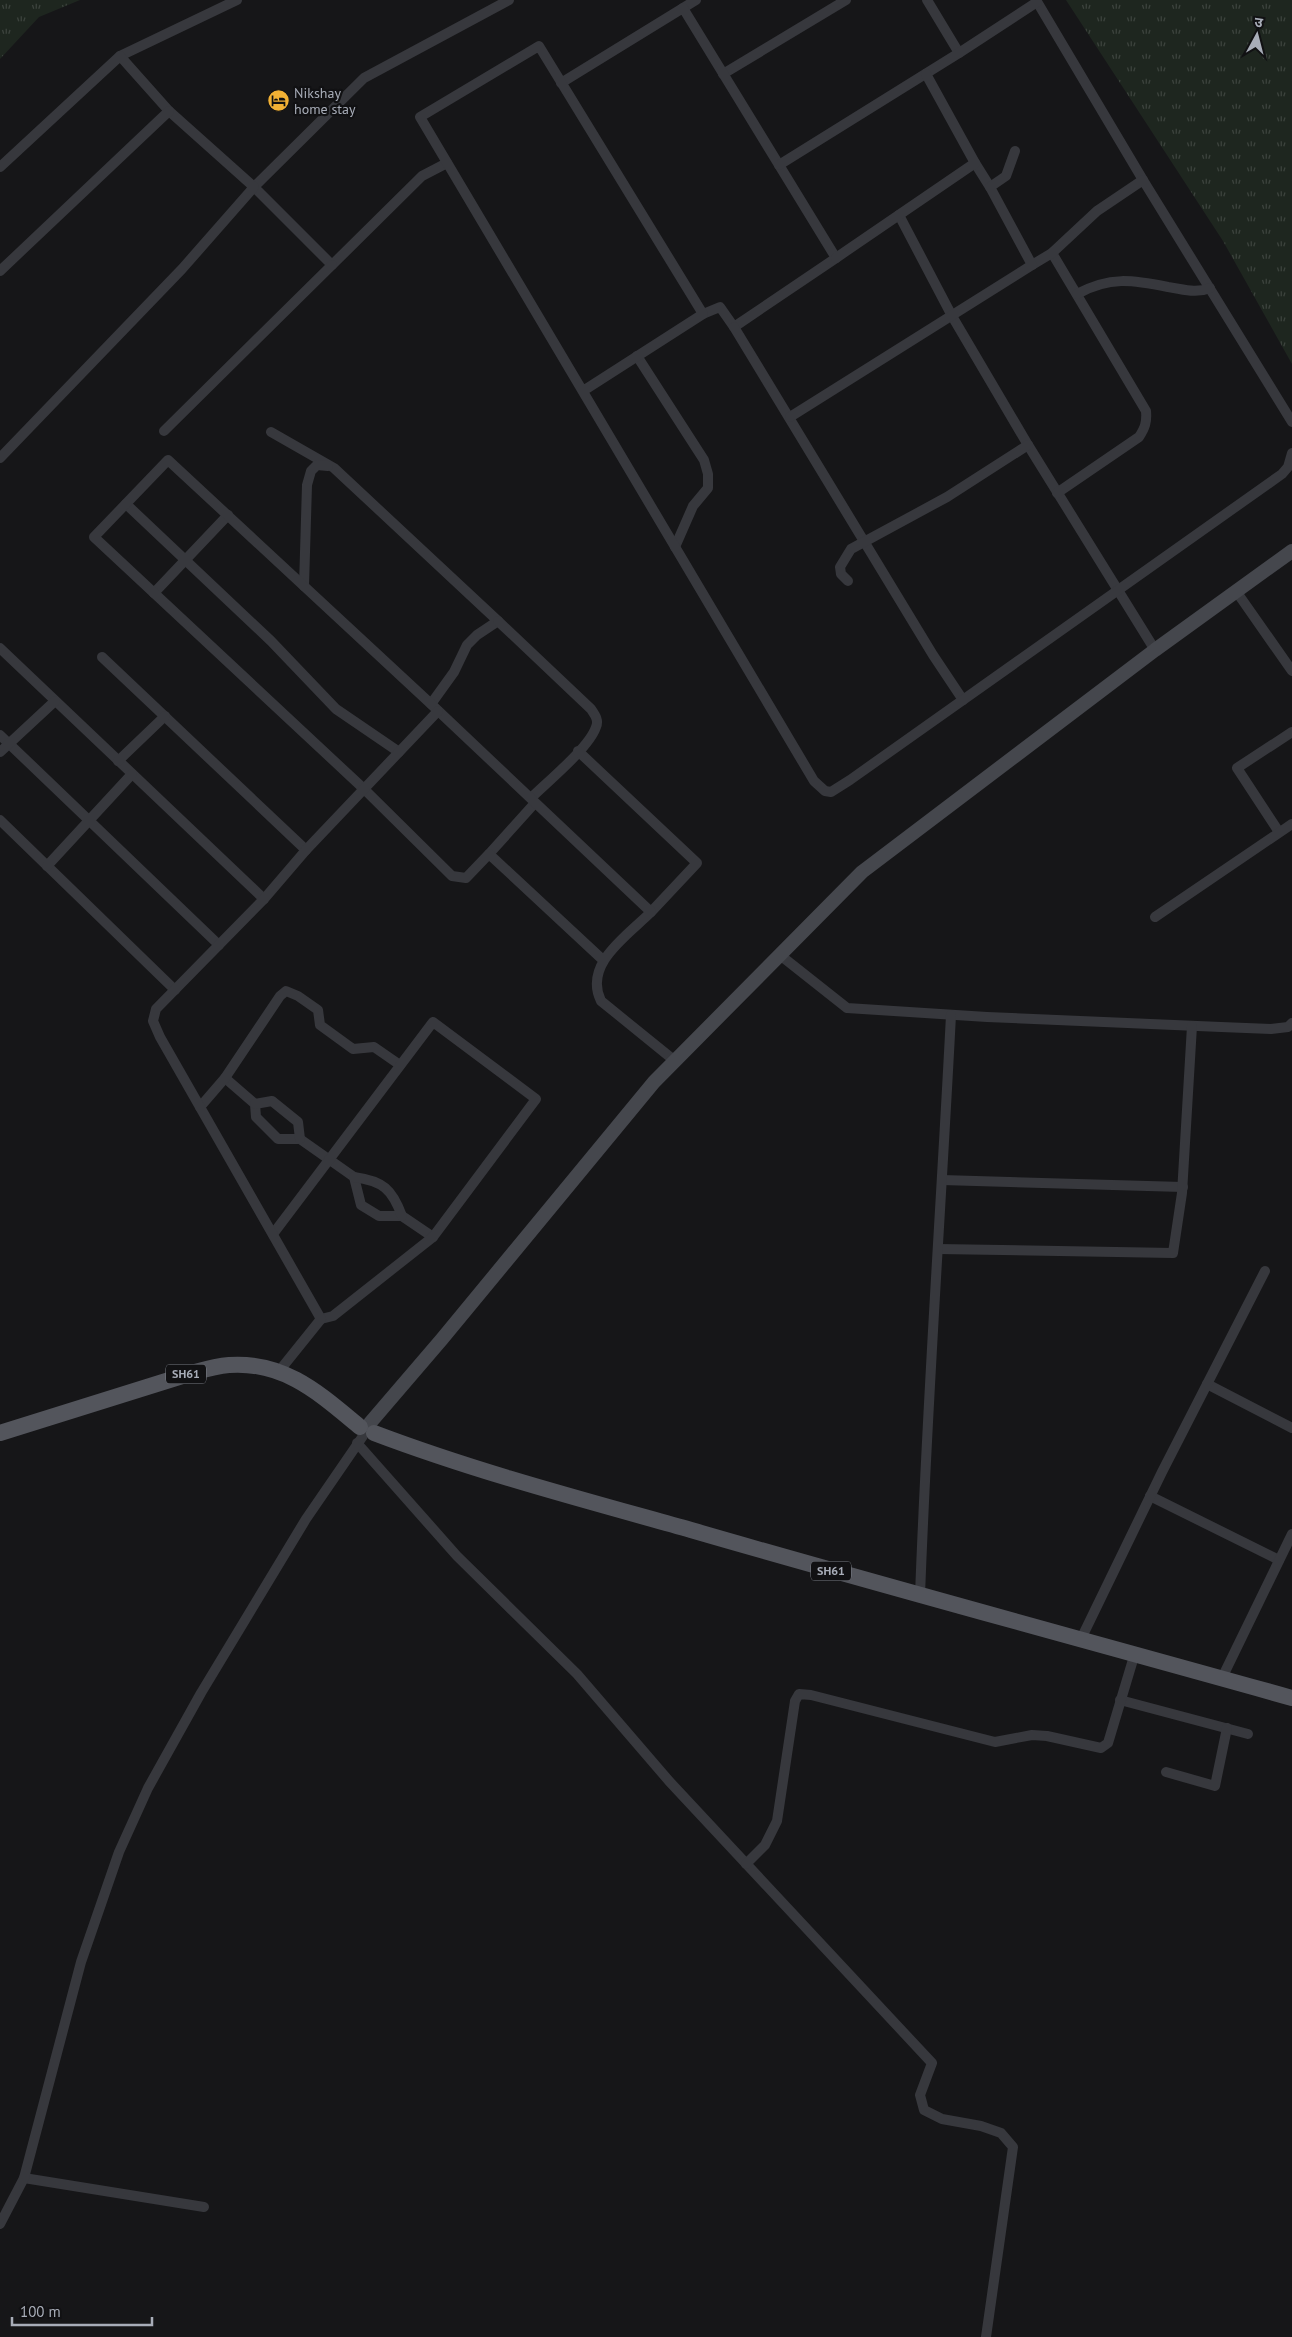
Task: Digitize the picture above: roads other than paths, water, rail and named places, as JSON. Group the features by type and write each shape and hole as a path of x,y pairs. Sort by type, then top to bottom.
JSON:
{"main road":[{"name":"SH61","path":"0,1433 194,1372 228,1365 252,1365 280,1370 308,1386 365,1432 466,1466 920,1596 1135,1653 1292,1698"}],"street":[{"path":"0,167 120,56 237,0"},
{"path":"0,458 182,269 254,187 364,78 509,0"},
{"path":"561,83 696,0"},
{"path":"723,74 846,0"},
{"path":"927,0 959,53"},
{"path":"778,165 926,74 1037,1 1143,180 1292,422"},
{"path":"682,8 836,258"},
{"path":"703,314 539,46 420,116 814,781 824,791 831,792 850,780 1117,589 1282,474 1288,467 1291,458"},
{"path":"120,56 169,111 254,187 332,265"},
{"path":"926,74 1032,265"},
{"path":"0,271 169,111"},
{"path":"990,187 1006,176 1015,152"},
{"path":"734,327 975,162"},
{"path":"164,431 422,176 447,163"},
{"path":"790,417 1052,253 1097,211 1143,180"},
{"path":"899,215 952,316 1057,493 1155,650"},
{"path":"1052,253 1146,411 1147,418 1145,429 1139,437 1057,493"},
{"path":"1076,294 1101,283 1122,280 1197,292 1210,288"},
{"path":"583,391 703,314 720,308 734,327 790,417 864,541 963,700"},
{"path":"637,356 704,460 708,474 708,488 693,506 675,547"},
{"path":"271,432 334,468 595,714 596,727 578,751 532,801 489,854 466,878 452,876 364,789 94,537 168,460 435,708 532,801 651,912"},
{"path":"848,581 840,571 841,563 848,553 864,541 947,497 1028,445"},
{"path":"304,586 307,485 311,471 317,466 324,464 334,468"},
{"path":"126,504 186,559 336,709 399,752"},
{"path":"154,593 228,515"},
{"path":"0,2224 24,2178 81,1962 119,1852 148,1788 201,1693 296,1535 365,1432 654,1082 862,872 1155,650 1292,551"},
{"path":"1236,592 1292,671"},
{"path":"321,1319 160,1037 153,1021 156,1009 264,899 306,850 399,752 435,708 467,645 498,621"},
{"path":"0,648 264,899"},
{"path":"102,657 306,850"},
{"path":"0,752 55,700"},
{"path":"118,761 165,716"},
{"path":"1279,832 1238,768 1292,732"},
{"path":"0,735 219,945"},
{"path":"578,751 697,862 603,960 595,980 596,990 601,1001 676,1061"},
{"path":"47,866 90,822 132,774"},
{"path":"0,820 175,990"},
{"path":"1155,917 1292,824"},
{"path":"489,854 603,960"},
{"path":"780,955 847,1008 951,1015 1271,1029 1288,1027 1292,1023"},
{"path":"200,1107 225,1078 280,996 286,991 298,996 318,1010 320,1025 353,1049 374,1047 400,1065"},
{"path":"920,1596 927,1402 938,1249 951,1015"},
{"path":"272,1234 433,1022 536,1099 433,1237 333,1316 321,1319 280,1370"},
{"path":"938,1249 1173,1253 1183,1187 1192,1026"},
{"path":"225,1078 256,1104"},
{"path":"256,1104 272,1101 298,1122 300,1139"},
{"path":"256,1104 256,1117 278,1139 300,1139 328,1161 354,1177 372,1180 394,1195 402,1216"},
{"path":"354,1177 361,1205 378,1216 402,1216 433,1237"},
{"path":"942,1180 1183,1187"},
{"path":"1081,1639 1150,1496 1265,1271"},
{"path":"1207,1384 1292,1428"},
{"path":"365,1432 457,1556 576,1674 670,1781 932,2063 920,2095 924,2110 942,2119 982,2126 1002,2133 1013,2147 986,2337"},
{"path":"1150,1496 1279,1560"},
{"path":"1222,1678 1292,1534"},
{"path":"746,1864 765,1845 777,1822 795,1700 799,1694 811,1694 995,1742 1032,1735 1047,1736 1101,1748 1108,1744 1135,1653"},
{"path":"1120,1700 1248,1734"},
{"path":"1166,1772 1215,1786 1227,1728"},
{"path":"24,2178 204,2207"}],"place":[{"name":"Nikshay home stay","path":"278,101"}]}
